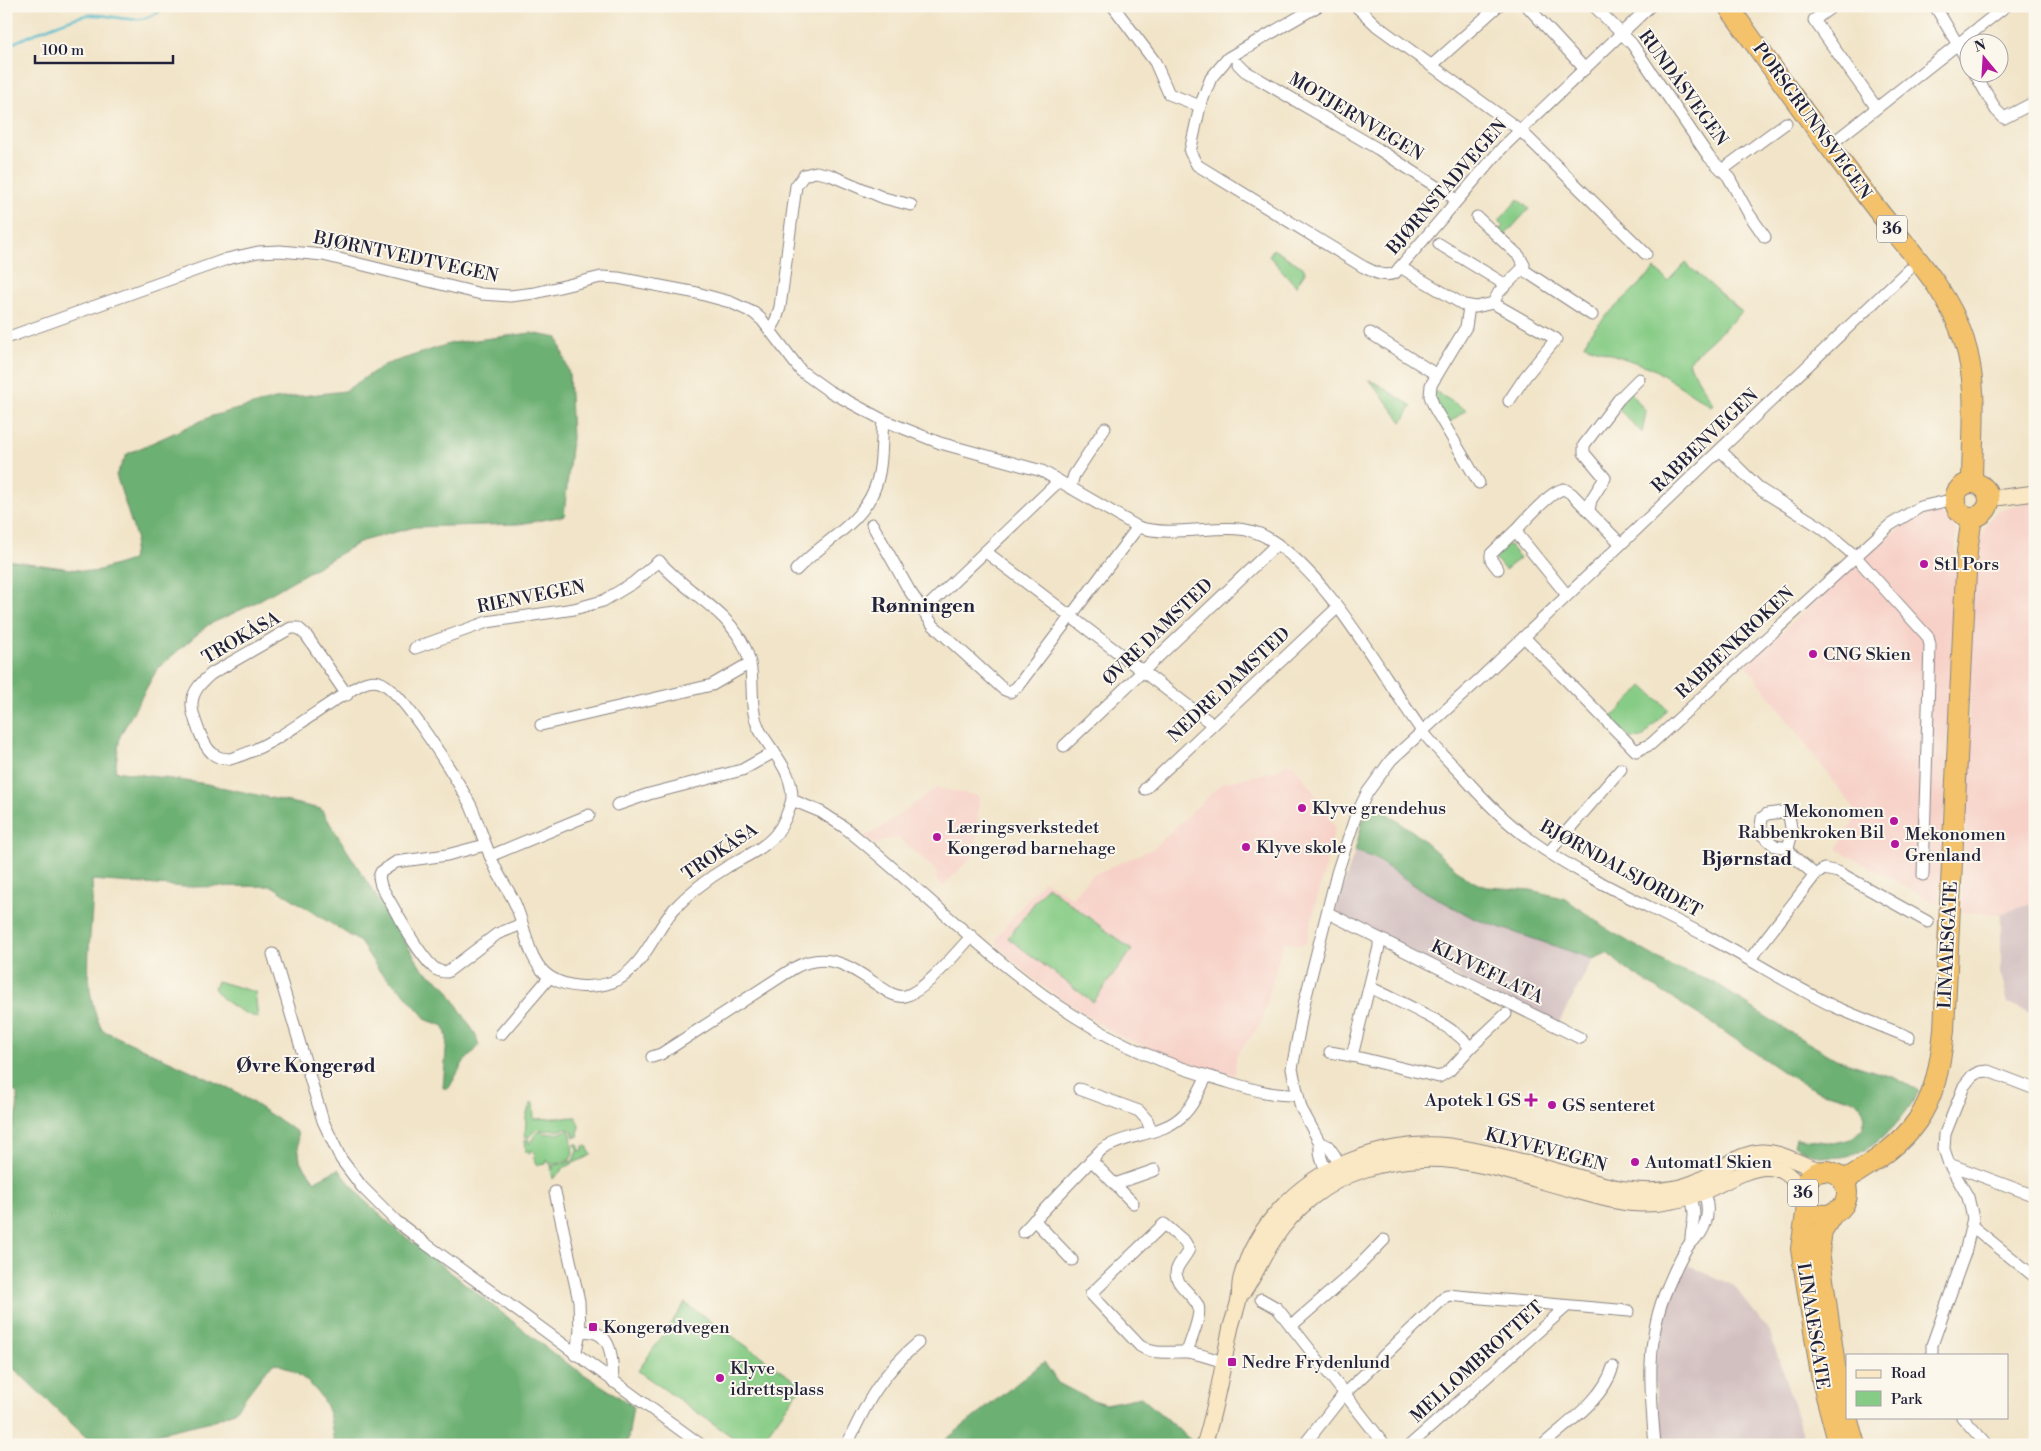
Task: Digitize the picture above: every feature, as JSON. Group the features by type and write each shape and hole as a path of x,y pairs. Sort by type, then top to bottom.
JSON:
{"highway":[{"name":"PORSGRUNNSVEGEN","path":"1728,6 1875,208 1931,276 1944,295 1959,326 1968,356 1973,390 1975,432 1972,483"},
{"path":"1972,483 1982,486 1989,499 1985,511 1972,517 1960,513 1954,499 1962,486 1972,483"},
{"name":"LINAAESGATE","path":"1846,1414 1838,1387 1819,1251 1822,1231 1834,1212 1846,1199 1847,1193 1843,1181 1887,1154 1905,1137 1926,1109 1938,1077 1944,1030 1967,551 1972,517"},
{"name":"LINAAESGATE","path":"1824,1171 1817,1172 1806,1181 1801,1249 1822,1381 1839,1445"},
{"name":"36","path":"1824,1171 1835,1173 1843,1181"},
{"name":"36","path":"1805,1200 1816,1213 1834,1212"},
{"name":"LINAAESGATE","path":"1847,1418 1855,1445"}],"main road":[{"path":"1989,499 2035,493"},
{"name":"KLYVEVEGEN","path":"1696,1190 1739,1158 1763,1152 1784,1156 1805,1166 1824,1171"},
{"name":"KLYVEVEGEN","path":"1204,1445 1215,1406 1239,1299 1241,1279 1251,1252 1266,1226 1295,1194 1335,1172 1404,1160 1446,1158 1473,1162 1626,1202 1659,1203 1743,1172 1771,1167 1788,1174 1794,1179 1805,1200"}],"street":[{"path":"1113,6 1155,62 1169,94 1200,106 1211,78 1228,58 1312,8"},
{"path":"1356,6 1377,26 1520,130 1646,254"},
{"path":"1432,66 1498,6"},
{"path":"1526,6 1585,69"},
{"name":"RUNDÅSVEGEN","path":"1594,6 1632,44 1710,157 1735,187 1749,214 1765,237"},
{"name":"BJØRNSTADVEGEN","path":"1200,106 1190,152 1197,165 1362,266 1376,273 1390,275 1400,267 1520,130 1650,6"},
{"path":"1833,6 1814,20 1876,107"},
{"path":"1935,6 1958,42"},
{"path":"1974,32 2006,6"},
{"path":"1830,146 1876,107 1958,45"},
{"name":"MOTJERNVEGEN","path":"1238,64 1245,71 1369,144 1457,200"},
{"path":"1980,82 1996,110 2004,118 2035,102"},
{"name":"RUNDÅSVEGEN","path":"1722,170 1786,123"},
{"path":"771,329 780,307 796,186 799,179 810,172 830,175 884,198 911,206"},
{"path":"1400,267 1469,307 1493,302 1524,265 1519,256 1477,217"},
{"path":"1439,244 1506,285"},
{"name":"BJØRNTVEDTVEGEN","path":"6,338 227,259 258,252 280,251 323,255 481,294 510,296 534,293 581,280 601,277 618,278 697,293 730,302 754,313 771,329 801,371 813,381 883,420 940,443 1030,466 1138,527 1164,532 1237,528 1257,532 1276,544 1312,578 1337,608 1423,732"},
{"path":"1522,269 1592,315"},
{"name":"RABBENVEGEN","path":"1423,732 1908,270"},
{"path":"1493,302 1556,339 1525,377 1509,402"},
{"path":"1469,307 1466,327 1430,390 1432,402 1479,483"},
{"path":"1370,333 1437,375"},
{"path":"1589,510 1591,500 1605,478 1584,453 1584,444 1639,378"},
{"path":"796,570 850,524 868,502 877,480 883,420"},
{"path":"1070,488 1074,474 1105,428"},
{"path":"1720,451 1761,490 1822,528 1855,556 1924,632 1930,645 1923,875"},
{"path":"923,611 1059,481"},
{"path":"1498,569 1491,560 1491,554 1560,490 1568,490 1621,544"},
{"name":"RABBENKROKEN","path":"1524,637 1636,751 1651,744 1890,525 1909,512 1930,504 1954,499"},
{"path":"872,524 923,611 941,633 1003,690 1010,692 1017,688 1138,527"},
{"path":"1515,531 1567,595"},
{"name":"ØVRE DAMSTED","path":"1064,746 1276,544"},
{"path":"986,552 1212,724"},
{"name":"RIENVEGEN","path":"415,648 487,622 574,609 603,601 632,583 659,561 676,579 721,615 742,642 750,662 754,714 760,730 789,777 792,800"},
{"name":"NEDRE DAMSTED","path":"1145,789 1337,608"},
{"name":"TROKÅSA","path":"347,695 306,635 298,628 291,628 211,674 201,682 194,693 192,703 194,717 210,752 220,758 230,759 280,735 347,695 363,684 376,681 383,683 398,698 452,774 472,808 485,845 512,898 534,959 549,978 578,986 593,986 616,980 626,974 645,952 666,919 691,892 708,878 759,848 775,835 792,800"},
{"path":"541,725 712,685 750,662"},
{"path":"1335,1172 1328,1146 1320,1143 1296,1095 1292,1069 1294,1052 1347,840 1367,793 1391,760 1423,732"},
{"name":"BJØRNDALSJORDET","path":"1423,732 1502,816 1548,852 1750,959 1832,1005 1909,1037"},
{"path":"617,805 649,794 742,770 774,752"},
{"path":"1548,852 1621,769"},
{"path":"792,800 821,812 844,826 972,936 1075,1016 1112,1038 1147,1054 1207,1076 1278,1095 1296,1095"},
{"path":"490,856 589,815"},
{"path":"485,845 447,855 396,862 381,872 379,877 382,886 423,955 440,972 447,972 497,934 522,924"},
{"path":"1788,848 1797,860 1815,875"},
{"path":"1750,959 1815,875 1824,869 1838,872 1928,922"},
{"name":"KLYVEFLATA","path":"1328,913 1580,1038"},
{"path":"652,1056 661,1054 794,968 812,960 836,961 890,993 899,997 906,996 926,983 972,936"},
{"path":"1330,1052 1352,1056 1370,987 1379,939"},
{"path":"273,954 323,1121 341,1158 362,1187 396,1222 701,1445"},
{"path":"501,1034 549,978"},
{"path":"1370,987 1447,1028 1464,1039 1470,1048"},
{"name":"KLYVEFLATA","path":"1352,1056 1439,1077 1449,1071 1506,1014"},
{"path":"1932,1354 1932,1345 1974,1218 1968,1197 1949,1164 1944,1149 1945,1134 1968,1080 1983,1071 2035,1089"},
{"path":"1023,1232 1091,1160 1107,1146 1175,1122 1186,1112 1207,1076"},
{"path":"1079,1088 1139,1111 1147,1120 1151,1131"},
{"path":"1091,1160 1133,1203"},
{"path":"1949,1164 2035,1196"},
{"path":"1115,1184 1155,1170"},
{"path":"1655,1445 1649,1374 1652,1341 1664,1294 1691,1242 1690,1233 1696,1190"},
{"path":"555,1192 580,1300 580,1332 576,1355"},
{"path":"1034,1220 1072,1260"},
{"path":"1188,1352 1199,1312 1198,1305 1178,1281 1176,1274 1177,1268 1189,1249 1185,1242 1164,1224 1091,1294 1140,1346 1149,1351 1157,1354 1188,1352 1224,1362"},
{"path":"1972,1226 2035,1277"},
{"path":"1291,1326 1352,1273 1384,1240"},
{"name":"MELLOMBROTTET","path":"1304,1445 1344,1394 1447,1295 1629,1311"},
{"path":"1261,1299 1277,1308 1385,1445"},
{"name":"MELLOMBROTTET","path":"1410,1445 1567,1306"},
{"path":"580,1332 594,1331 604,1337 611,1354 613,1382"},
{"path":"847,1445 881,1381 892,1366 918,1343"},
{"path":"1544,1445 1596,1397 1614,1367"},
{"path":"1963,1418 1987,1445"}],"shaded area":[{"path":"2035,501 2035,902 2001,914 1961,912 1974,585 1979,541 1989,520 1997,511"},
{"path":"1934,513 1946,516 1955,524 1956,536 1956,578 1939,905 1837,849 1858,814 1746,665 1878,544 1917,517"},
{"path":"1286,763 1294,765 1321,802 1335,827 1306,943 1301,945 1283,942 1262,1022 1236,1056 1235,1075 1208,1069 1115,1034 1037,982 998,946 995,939 1044,880 1072,898 1091,876 1154,848 1222,783 1275,771"},
{"name":"Læringsverkstedet Kongerød barnehage","path":"936,788 979,796 976,853 943,886 936,880 937,873 933,868 899,838 888,839 875,845 864,836 878,830"},
{"path":"1355,851 1374,858 1420,889 1593,959 1556,1028 1335,913"},
{"path":"2035,902 2035,1015 2008,1003 2001,973 2001,914"},
{"path":"1688,1265 1734,1286 1770,1332 1806,1445 1660,1445 1654,1369 1659,1330 1668,1299"}],"green space":[{"path":"1518,199 1529,209 1505,235 1499,230 1503,226 1498,222"},
{"path":"1273,249 1304,268 1305,272 1296,286 1269,256"},
{"path":"1685,263 1742,312 1688,362 1713,404 1711,406 1652,368 1585,345 1589,335 1603,319 1655,269 1668,281"},
{"path":"531,333 558,338 569,374 572,438 564,516 520,524 415,527 362,541 251,605 208,625 158,668 120,736 115,771 207,784 321,809 421,967 445,986 476,1035 479,1046 463,1063 449,1088 443,1088 447,1038 444,1026 427,1020 401,990 380,972 360,942 272,886 184,887 92,880 89,955 90,992 102,1030 235,1091 297,1132 300,1161 315,1181 338,1169 367,1203 397,1230 559,1358 633,1406 627,1445 335,1445 327,1408 317,1391 302,1377 275,1363 267,1369 234,1412 212,1421 142,1437 90,1441 6,1361 6,1146 17,1112 18,1095 6,1083 6,560 93,572 132,560 136,537 116,475 127,454 212,416 275,399 345,391 384,365 452,343"},
{"path":"1369,379 1412,406 1402,422"},
{"path":"1433,390 1466,410 1450,422 1446,420 1439,409"},
{"path":"1630,391 1646,412 1642,433 1617,408"},
{"path":"1508,544 1520,558 1505,570 1494,557"},
{"path":"1643,686 1668,709 1642,738 1631,739 1610,719"},
{"path":"1372,803 1415,833 1467,879 1487,887 1531,890 1566,899 1610,931 1673,967 1711,981 1788,1031 1836,1059 1895,1078 1919,1091 1896,1124 1882,1138 1867,1148 1850,1155 1833,1158 1814,1154 1794,1145 1796,1138 1833,1143 1851,1139 1863,1128 1865,1117 1861,1105 1854,1100 1815,1090 1786,1074 1710,1022 1626,969 1607,953 1593,959 1475,919 1420,889 1374,858 1355,851 1362,823"},
{"path":"1047,886 1132,950 1093,1002 1008,938"},
{"path":"217,981 255,992 258,1018 239,1010 223,999 214,988"},
{"path":"533,1103 534,1119 576,1117 579,1125 578,1137 574,1137 573,1132 566,1128 558,1131 537,1129 529,1137 525,1137 526,1117 530,1104"},
{"path":"567,1130 571,1133 573,1154 570,1160 550,1164 547,1160 546,1164 538,1165 533,1157 536,1156 532,1150 530,1150 530,1154 526,1152 525,1140 529,1139 528,1143 530,1143 536,1133 540,1131 547,1134 552,1132 558,1134"},
{"path":"575,1144 578,1144 580,1151 583,1150 583,1146 587,1146 591,1155 565,1167 553,1179 551,1169 554,1168 550,1166 573,1161 577,1151"},
{"name":"Klyve idrettsplass","path":"685,1303 802,1385 759,1445 744,1445 638,1371"},
{"path":"1044,1362 1058,1383 1087,1398 1106,1404 1141,1397 1194,1445 939,1445"}],"waterway":[{"path":"6,46 81,16 100,15 128,19 147,18 166,6"}],"place":[{"name":"St1 Pors","path":"1924,564"},
{"name":"CNG Skien","path":"1813,654"},
{"name":"Klyve grendehus","path":"1302,808"},
{"name":"Mekonomen Rabbenkroken Bil","path":"1894,821"},
{"name":"Læringsverkstedet Kongerød barnehage","path":"937,837"},
{"name":"Mekonomen Grenland","path":"1895,844"},
{"name":"Klyve skole","path":"1246,847"},
{"name":"Apotek 1 GS","path":"1531,1100"},
{"name":"GS senteret","path":"1552,1105"},
{"name":"Automat1 Skien","path":"1635,1162"},
{"name":"Kongerødvegen","path":"593,1327"},
{"name":"Nedre Frydenlund","path":"1232,1362"},
{"name":"Klyve idrettsplass","path":"720,1378"}],"district":[{"name":"Rønningen","path":"923,606"},
{"name":"Bjørnstad","path":"1747,859"},
{"name":"Øvre Kongerød","path":"306,1066"}]}
